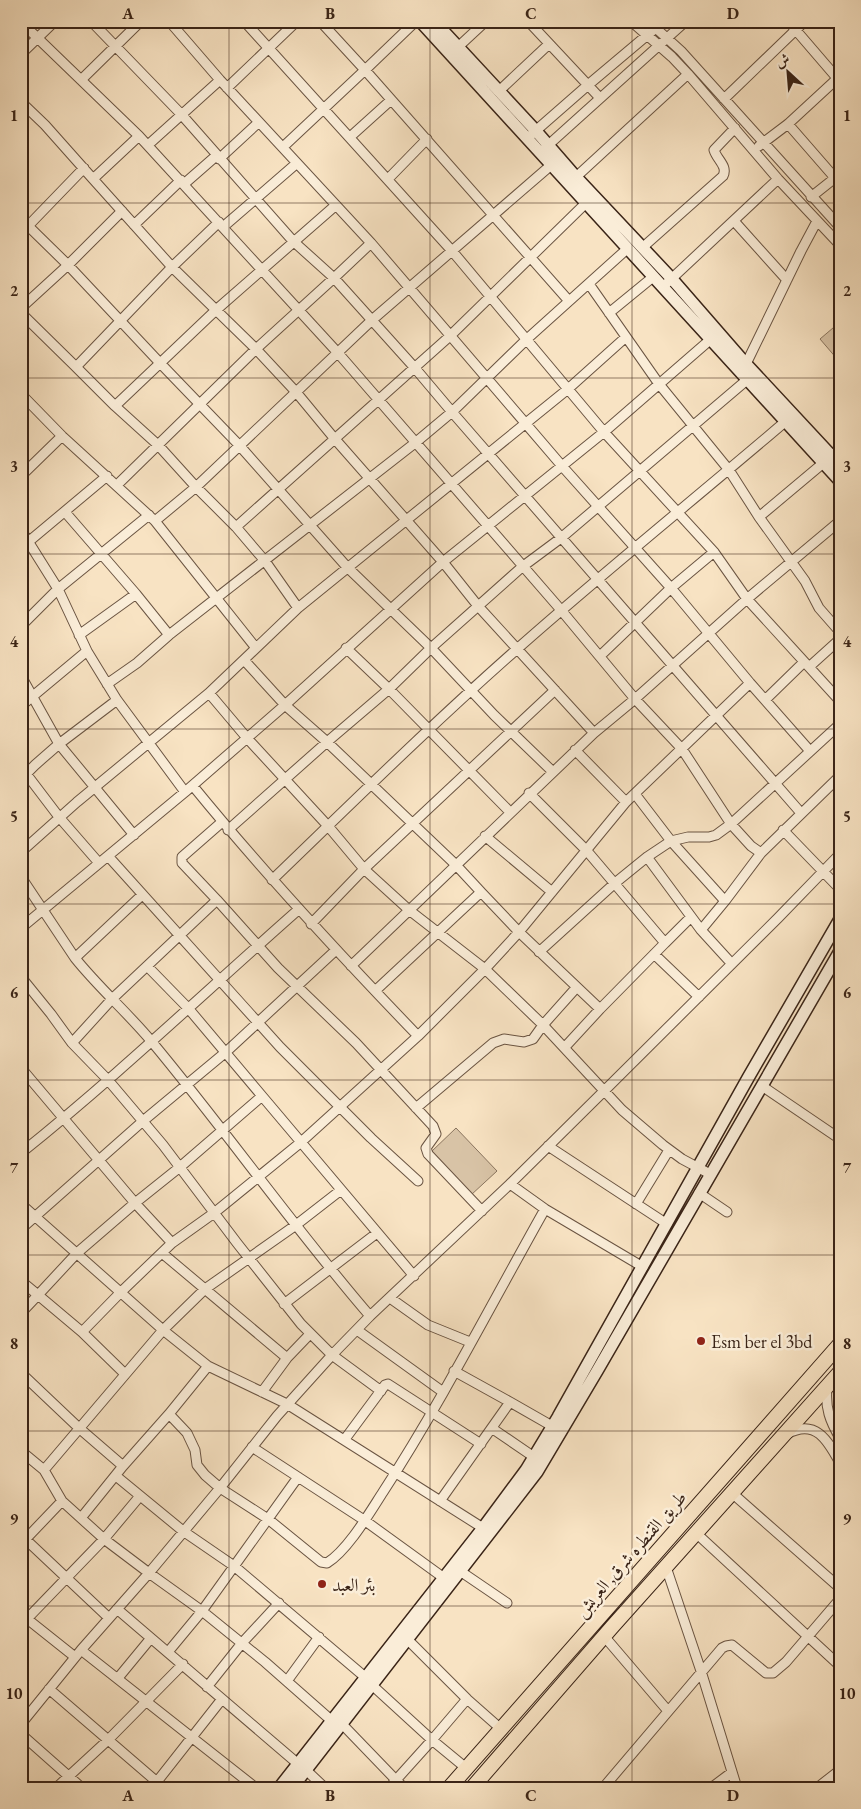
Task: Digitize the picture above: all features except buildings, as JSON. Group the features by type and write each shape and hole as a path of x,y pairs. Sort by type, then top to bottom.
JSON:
{"highway":[{"name":"طريق القنطره شرق, العريش","path":"448,1788 840,1344"},
{"name":"طريق القنطره شرق, العريش","path":"472,1788 604,1636 840,1372"}],"main road":[{"path":"420,21 550,166 786,421 835,462"},
{"path":"434,21 672,279 835,462 840,481"},
{"path":"405,1636 444,1578 483,1528 497,1517 537,1472 667,1224 840,919"},
{"path":"279,1788 301,1767 405,1636 460,1571 497,1517 552,1426 592,1368 837,965 840,951"},
{"path":"292,1788 301,1767"}],"street":[{"path":"21,54 55,21"},
{"path":"91,21 180,114 293,241 334,278 372,320 801,813"},
{"path":"81,80 141,21"},
{"path":"244,21 453,252 604,432 714,552 747,599 840,701"},
{"path":"227,88 297,21"},
{"path":"320,21 569,300"},
{"path":"283,147 416,21"},
{"path":"458,47 486,21"},
{"path":"528,21 600,98"},
{"path":"631,21 688,74 778,178 840,245"},
{"path":"648,21 667,37 840,227"},
{"path":"527,140 588,85 664,21"},
{"path":"539,153 686,21"},
{"path":"754,150 788,124 839,77 788,21"},
{"path":"724,99 805,21"},
{"path":"21,22 148,145 338,353 561,610 635,699 682,750 731,824 761,853"},
{"path":"174,23 227,88 371,244 562,466 671,588 810,752"},
{"path":"499,91 549,44"},
{"path":"576,177 688,74"},
{"path":"148,145 180,114 220,80"},
{"path":"350,137 391,100"},
{"path":"21,102 45,125 172,267 256,349 296,392 443,562 478,606 594,733"},
{"path":"134,225 183,182 218,157 259,122"},
{"path":"788,124 837,176 811,197"},
{"path":"642,248 723,176 725,173 724,167 714,150 735,128"},
{"path":"93,179 139,136"},
{"path":"388,179 427,139"},
{"path":"76,367 172,267 297,163"},
{"path":"21,626 58,589 102,554 196,487 372,320 453,252 550,166"},
{"path":"84,168 25,222 239,445 347,567 431,648 510,731 552,771"},
{"path":"662,287 778,178"},
{"path":"236,526 279,490 334,438 450,336 490,295 586,204"},
{"path":"115,406 261,269 336,205"},
{"path":"21,308 68,265 122,211"},
{"path":"734,221 787,280"},
{"path":"746,364 817,221"},
{"path":"117,485 256,349 371,244"},
{"path":"107,684 137,663 169,635 415,443 452,412 527,339 627,249"},
{"path":"609,313 654,278"},
{"path":"589,284 659,384 692,427 729,470 804,581 819,608 840,632"},
{"path":"21,313 115,406 158,445 196,487 236,526 298,608"},
{"path":"21,852 59,817 208,693 298,608 452,485 568,389 626,337"},
{"path":"21,928 193,786 443,562 604,432 711,339"},
{"path":"482,1211 428,1154 426,1148 436,1131 356,1043 258,945 182,863 182,857 285,780 389,689 431,648 522,567 561,538 748,379"},
{"path":"21,394 62,436 152,518 256,648"},
{"path":"272,880 370,783 430,730 516,649 677,511 786,421"},
{"path":"21,476 62,436"},
{"path":"759,517 835,462"},
{"path":"21,548 106,476"},
{"path":"65,512 169,635"},
{"path":"351,966 575,750 747,599 840,521"},
{"path":"21,530 58,589 79,635 117,700 185,792"},
{"path":"600,656 671,588 714,552"},
{"path":"79,635 136,594"},
{"path":"765,700 840,639"},
{"path":"346,648 510,812"},
{"path":"21,706 87,650"},
{"path":"244,660 285,705 327,742 456,865 519,932 600,1009"},
{"path":"21,676 59,744 134,835"},
{"path":"82,1332 172,1244 214,1213 300,1143 418,1036 485,970 519,932 626,802 750,683"},
{"path":"311,924 364,870 555,690"},
{"path":"208,693 328,826 364,870 410,910 485,970 565,1047 603,1092 628,1116 669,1150 710,1174"},
{"path":"99,863 23,774 117,700"},
{"path":"539,952 615,883 647,857 671,841 688,837 709,837 716,835 731,824 840,724"},
{"path":"575,750 626,802"},
{"path":"701,930 761,853 840,776"},
{"path":"193,786 298,910 418,1036"},
{"path":"529,793 587,851 665,943"},
{"path":"635,794 671,841 725,900"},
{"path":"784,830 840,889"},
{"path":"485,836 552,892"},
{"path":"21,1724 78,1654 220,1488 287,1404 332,1355 370,1316 510,1184 840,854"},
{"path":"108,856 257,1023 339,1108 418,1181"},
{"path":"647,857 701,930 732,964"},
{"path":"21,877 75,958 91,978 152,1042 259,1176 330,1270 370,1316"},
{"path":"375,991 481,892"},
{"path":"75,958 142,895"},
{"path":"72,1043 112,999 217,900"},
{"path":"21,1153 65,1118 152,1042 218,980 298,910"},
{"path":"565,1047 691,917"},
{"path":"21,1229 143,1121 226,1052 336,950"},
{"path":"654,954 699,997"},
{"path":"147,966 188,1008 226,1052 300,1143 414,1276"},
{"path":"21,977 72,1043 108,1080 143,1121 284,1304 310,1334 332,1355 381,1391"},
{"path":"416,1108 493,1043 504,1038 529,1041 537,1035 543,1025 576,988"},
{"path":"21,1068 172,1244"},
{"path":"762,1086 836,1137 840,1126"},
{"path":"21,1313 77,1253 262,1096"},
{"path":"548,1146 667,1224"},
{"path":"636,1204 669,1150"},
{"path":"510,1184 545,1209 644,1267"},
{"path":"44,1470 163,1330 205,1289 296,1225 341,1190"},
{"path":"699,1192 726,1212"},
{"path":"21,1204 163,1330 208,1366 287,1404 483,1528"},
{"path":"169,1414 187,1433 195,1450 195,1458 200,1470 220,1488 268,1519 321,1562 330,1561 364,1520 396,1472 545,1209"},
{"path":"284,1304 377,1233"},
{"path":"162,1253 287,1358"},
{"path":"21,1281 82,1332 124,1374"},
{"path":"390,1298 428,1325 470,1342"},
{"path":"357,1330 443,1392"},
{"path":"262,1392 287,1358 310,1334"},
{"path":"81,1518 208,1366"},
{"path":"454,1371 552,1426"},
{"path":"21,1373 79,1428 123,1466"},
{"path":"345,1439 385,1385 389,1384 481,1444"},
{"path":"827,1388 826,1408 840,1438"},
{"path":"440,1501 510,1402"},
{"path":"493,1428 534,1456"},
{"path":"783,1436 801,1429 815,1430 829,1443 840,1463"},
{"path":"252,1447 364,1520 444,1578"},
{"path":"22,1454 44,1470 62,1500 104,1539 242,1643 336,1722 404,1788"},
{"path":"116,1476 184,1531 234,1566 319,1637 432,1740 466,1768"},
{"path":"168,1652 202,1611 298,1477"},
{"path":"732,1493 840,1588"},
{"path":"140,1496 104,1539 23,1619 118,1678 256,1788"},
{"path":"62,1500 23,1539 109,1618"},
{"path":"696,1533 840,1666"},
{"path":"666,1567 701,1671 737,1788"},
{"path":"460,1571 507,1603"},
{"path":"603,1788 722,1648 732,1645 766,1673 773,1674 786,1662 840,1599"},
{"path":"207,1687 242,1643 278,1603"},
{"path":"117,1610 183,1664 207,1687 325,1788"},
{"path":"405,1636 467,1699 501,1729"},
{"path":"604,1636 668,1711"},
{"path":"287,1681 319,1637"},
{"path":"118,1678 151,1638"},
{"path":"56,1788 108,1740 183,1664"},
{"path":"49,1689 158,1786 190,1737 222,1699"},
{"path":"389,1788 467,1699"},
{"path":"21,1734 82,1788"},
{"path":"817,1788 840,1770"},
{"path":"711,1788 731,1772"}],"shaded area":[{"path":"840,322 840,358 838,360 820,339"},
{"path":"456,1128 497,1171 471,1195 431,1152"}],"place":[{"name":"Esm ber el 3bd","path":"701,1341"},
{"name":"بئر العبد","path":"322,1584"}]}
